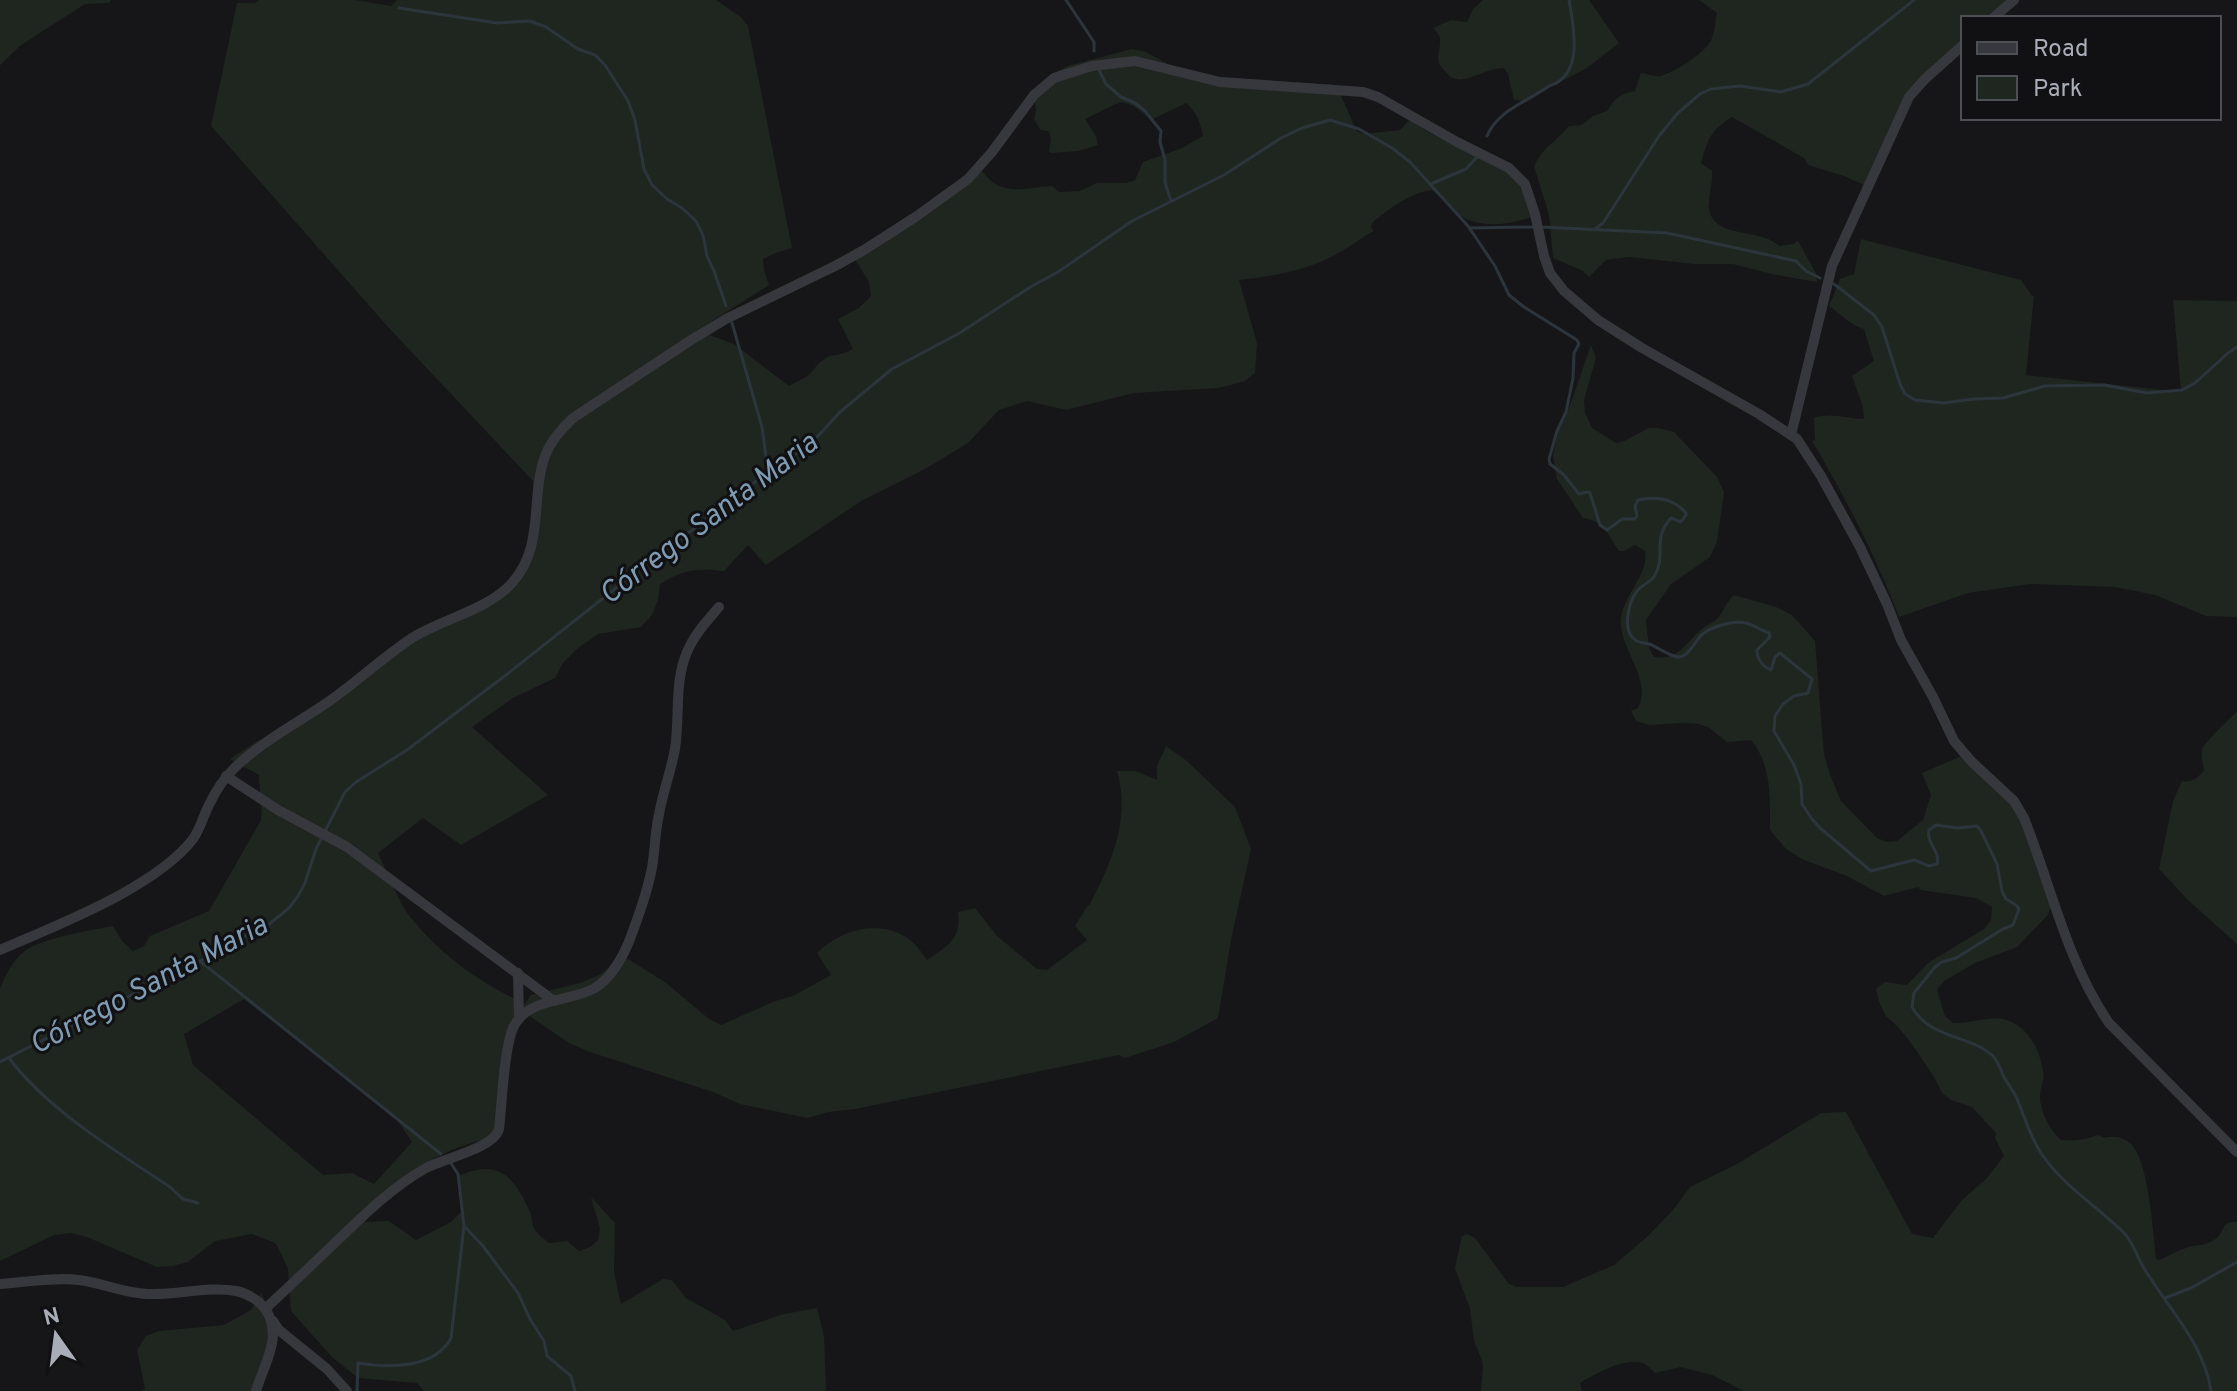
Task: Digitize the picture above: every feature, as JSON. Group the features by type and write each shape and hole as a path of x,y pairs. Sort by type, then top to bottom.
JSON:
{"street":[{"path":"1995,16 2014,0"},
{"path":"1791,435 1832,266 1909,97 1961,47"},
{"path":"0,950 115,897 166,866 194,837 226,776 253,751 325,705 411,639 488,601 510,586 524,569 530,552 544,460 557,433 573,418 702,333 864,250 917,216 968,179 999,144 1034,95 1054,78 1092,66 1135,61 1220,82 1363,92 1378,97 1509,168 1525,184 1550,273 1578,305 1642,348 1791,435 1804,448 1860,547 1901,640 1954,741 2014,801 2024,818 2072,952 2095,1002 2109,1023 2236,1150"},
{"path":"266,1311 376,1204 404,1182 439,1162 496,1137 509,1048 519,1019 554,1001 584,993 597,986 612,971 629,942 651,871 658,815 677,731 683,666 691,644 719,607"},
{"path":"226,776 278,810 327,834 554,1001"},
{"path":"518,973 519,1019"},
{"path":"0,1284 71,1279 148,1294 242,1292 252,1297 279,1330 311,1354 347,1391"},
{"path":"256,1391 274,1339 266,1311"}],"green space":[{"path":"0,0 111,0 109,3 85,4 21,45 0,65"},
{"path":"259,0 356,0 391,6 397,0 716,0 741,17 748,26 792,248 763,259 769,285 701,328 704,333 734,344 789,386 808,376 829,356 853,349 838,319 859,308 871,296 869,282 851,253 925,208 977,166 1004,188 1052,186 1059,192 1080,191 1097,183 1135,180 1143,162 1182,148 1203,136 1198,118 1186,103 1151,120 1133,106 1120,102 1085,119 1098,145 1079,151 1049,151 1049,131 1041,130 1034,120 1033,91 1068,66 1132,49 1201,76 1337,85 1356,131 1364,134 1400,130 1410,119 1426,131 1514,175 1526,194 1533,217 1483,224 1464,218 1432,190 1424,191 1392,207 1372,223 1374,231 1330,258 1292,271 1239,280 1257,343 1255,373 1245,381 1219,388 1134,393 1066,410 1027,401 999,410 968,443 861,501 766,565 748,545 724,571 691,571 660,584 652,615 641,627 598,634 563,663 555,678 513,698 472,727 548,795 461,845 423,818 378,853 402,905 424,933 464,968 509,996 525,1004 531,995 599,975 623,956 665,982 709,1019 721,1025 793,996 831,975 817,953 838,938 862,929 886,929 910,940 927,960 952,941 958,929 958,912 975,908 997,936 1037,969 1047,970 1087,940 1075,926 1097,890 1116,841 1122,806 1117,771 1136,771 1157,780 1157,766 1166,746 1187,761 1235,807 1251,849 1218,1018 1174,1042 1125,1058 1119,1055 807,1118 740,1104 713,1092 590,1052 569,1043 528,1015 525,1006 516,1028 493,1138 474,1142 438,1157 388,1189 358,1214 365,1222 389,1221 416,1240 451,1222 461,1212 459,1176 484,1169 495,1170 504,1174 518,1189 538,1234 549,1243 567,1241 579,1251 598,1240 600,1228 591,1197 615,1223 614,1272 621,1304 663,1279 672,1280 686,1298 725,1320 733,1331 784,1314 817,1308 824,1336 826,1391 424,1391 417,1383 358,1378 332,1357 291,1311 288,1269 281,1253 275,1243 252,1234 215,1241 188,1262 173,1266 157,1267 71,1233 54,1235 0,1261 0,988 14,963 26,950 44,942 113,926 133,951 144,946 150,936 209,911 261,820 259,775 230,759 257,741 312,713 404,638 504,589 528,553 535,495 533,481 388,327 211,126 237,3 255,3","holes":["244,999 396,1118 412,1142 374,1184 352,1173 323,1175 193,1065 184,1034"]},
{"path":"1483,0 1589,0 1619,43 1587,68 1523,101 1514,100 1504,68 1467,79 1456,79 1446,72 1438,60 1440,39 1433,28 1451,20 1467,22 1473,9"},
{"path":"1699,0 2015,0 1997,16 1961,16 1961,47 1915,90 1869,187 1808,165 1804,158 1732,117 1711,136 1701,163 1712,171 1709,209 1717,224 1733,231 1760,236 1779,246 1798,241 1816,273 1817,282 1733,264 1695,264 1629,257 1606,260 1589,277 1583,271 1553,258 1549,215 1534,166 1538,159 1569,126 1582,125 1593,116 1607,111 1618,97 1635,91 1641,73 1666,74 1704,49 1712,38 1717,13"},
{"path":"1861,239 2021,280 2034,296 2026,375 2181,392 2173,300 2237,301 2237,617 2206,616 2155,595 2115,587 2030,584 1968,593 1899,617 1859,527 1812,441 1815,440 1814,418 1864,419 1852,376 1874,361 1864,329 1829,306 1840,279 1854,274"},
{"path":"1591,345 1596,358 1584,400 1592,428 1616,443 1649,428 1674,432 1717,477 1724,492 1717,542 1710,557 1671,584 1646,620 1649,648 1654,657 1670,656 1682,649 1717,619 1734,595 1776,607 1792,615 1815,641 1824,755 1841,801 1877,838 1887,842 1897,841 1923,820 1931,795 1922,773 1966,754 2020,811 2052,903 2048,915 2017,947 1975,963 1944,981 1937,990 1945,1016 1953,1023 2003,1019 2025,1032 2041,1062 2040,1102 2044,1114 2061,1140 2080,1140 2098,1135 2119,1138 2133,1146 2147,1184 2156,1259 2211,1242 2225,1225 2237,1222 2237,1391 1744,1391 1712,1375 1681,1367 1655,1373 1643,1363 1631,1362 1608,1368 1580,1383 1582,1391 1481,1391 1482,1360 1474,1341 1470,1309 1455,1268 1462,1236 1467,1234 1475,1238 1509,1284 1517,1287 1563,1287 1614,1265 1648,1236 1690,1187 1737,1164 1821,1113 1846,1112 1912,1234 1933,1238 1962,1200 1987,1178 2004,1156 1995,1138 1996,1133 1972,1107 1951,1100 1942,1093 1911,1043 1886,1016 1876,989 1885,982 1907,985 1928,963 1984,929 1991,920 1992,907 1976,898 1918,887 1884,896 1847,876 1802,859 1786,849 1770,830 1770,794 1766,771 1751,740 1727,742 1699,724 1649,725 1636,721 1631,711 1638,708 1642,688 1623,636 1621,616 1643,569 1645,551 1635,545 1619,551 1597,522 1583,518 1557,479 1553,456 1558,430"},
{"path":"2237,711 2237,944 2159,869 2173,801 2182,781 2192,781 2202,773 2204,746"},
{"path":"261,1293 270,1318 271,1342 260,1391 140,1391 145,1389 137,1350 146,1336 159,1331 224,1325 251,1310"}],"waterway":[{"path":"1066,0 1094,42 1094,51"},
{"path":"1487,136 1498,119 1560,81 1568,72 1574,49 1569,0"},
{"path":"1594,230 1603,223 1659,136 1678,113 1700,94 1711,89 1740,86 1781,92 1808,84 1914,0"},
{"path":"399,8 497,23 530,21 546,27 578,49 595,55 628,101 635,120 644,169 652,185 696,221 726,306"},
{"path":"1098,68 1106,84 1145,111 1161,131 1165,182 1171,201"},
{"name":"Córrego Santa Maria","path":"0,1062 149,986 177,975 227,945 267,926 298,896 316,849 345,792 356,782 407,750 506,675 621,584 637,565 675,543 793,456 892,369 958,334 1058,272 1132,221 1224,175 1281,138 1330,120 1359,129 1410,162 1468,226 1495,266 1509,295 1577,340 1579,344 1574,353 1566,412 1549,459 1550,464 1579,494 1590,493 1600,525 1607,530 1622,519 1635,519 1635,506 1638,500 1645,499 1670,501 1686,513 1681,522 1671,518 1665,526 1655,575 1634,596 1628,618 1632,637 1678,657 1686,654 1704,633 1724,624 1746,623 1769,633 1770,637 1757,650 1763,665 1771,670 1775,657 1780,653 1812,679 1808,693 1794,696 1783,704 1775,716 1774,731 1794,765 1801,784 1802,804 1820,828 1871,871 1914,860 1929,866 1937,864 1929,835 1929,830 1936,825 1957,828 1977,826 1981,831 1997,864 2002,891 2006,899 2019,909 2013,925 1935,967 1914,993 1912,1007 1929,1025 1973,1044 1995,1058 2016,1097 2034,1141 2049,1165 2130,1241 2145,1270 2193,1342 2211,1391"},
{"path":"1431,184 1466,169 1478,156"},
{"path":"1469,228 1533,227"},
{"path":"1540,227 1667,233 1796,261 1820,278"},
{"path":"1834,284 1874,315 1882,327 1900,384 1905,394 1915,400 1944,403 2003,398 2045,386 2104,385 2147,393 2182,390 2195,383 2237,347"},
{"path":"732,323 762,427 768,472"},
{"path":"200,961 441,1154"},
{"path":"9,1058 63,1112 183,1199 198,1203"},
{"path":"357,1391 358,1363 383,1366 422,1361 434,1356 451,1338 464,1226 458,1174 450,1162"},
{"path":"464,1226 518,1293 544,1341 547,1356 571,1376 575,1391"},
{"path":"2165,1298 2191,1288 2237,1262"}]}
